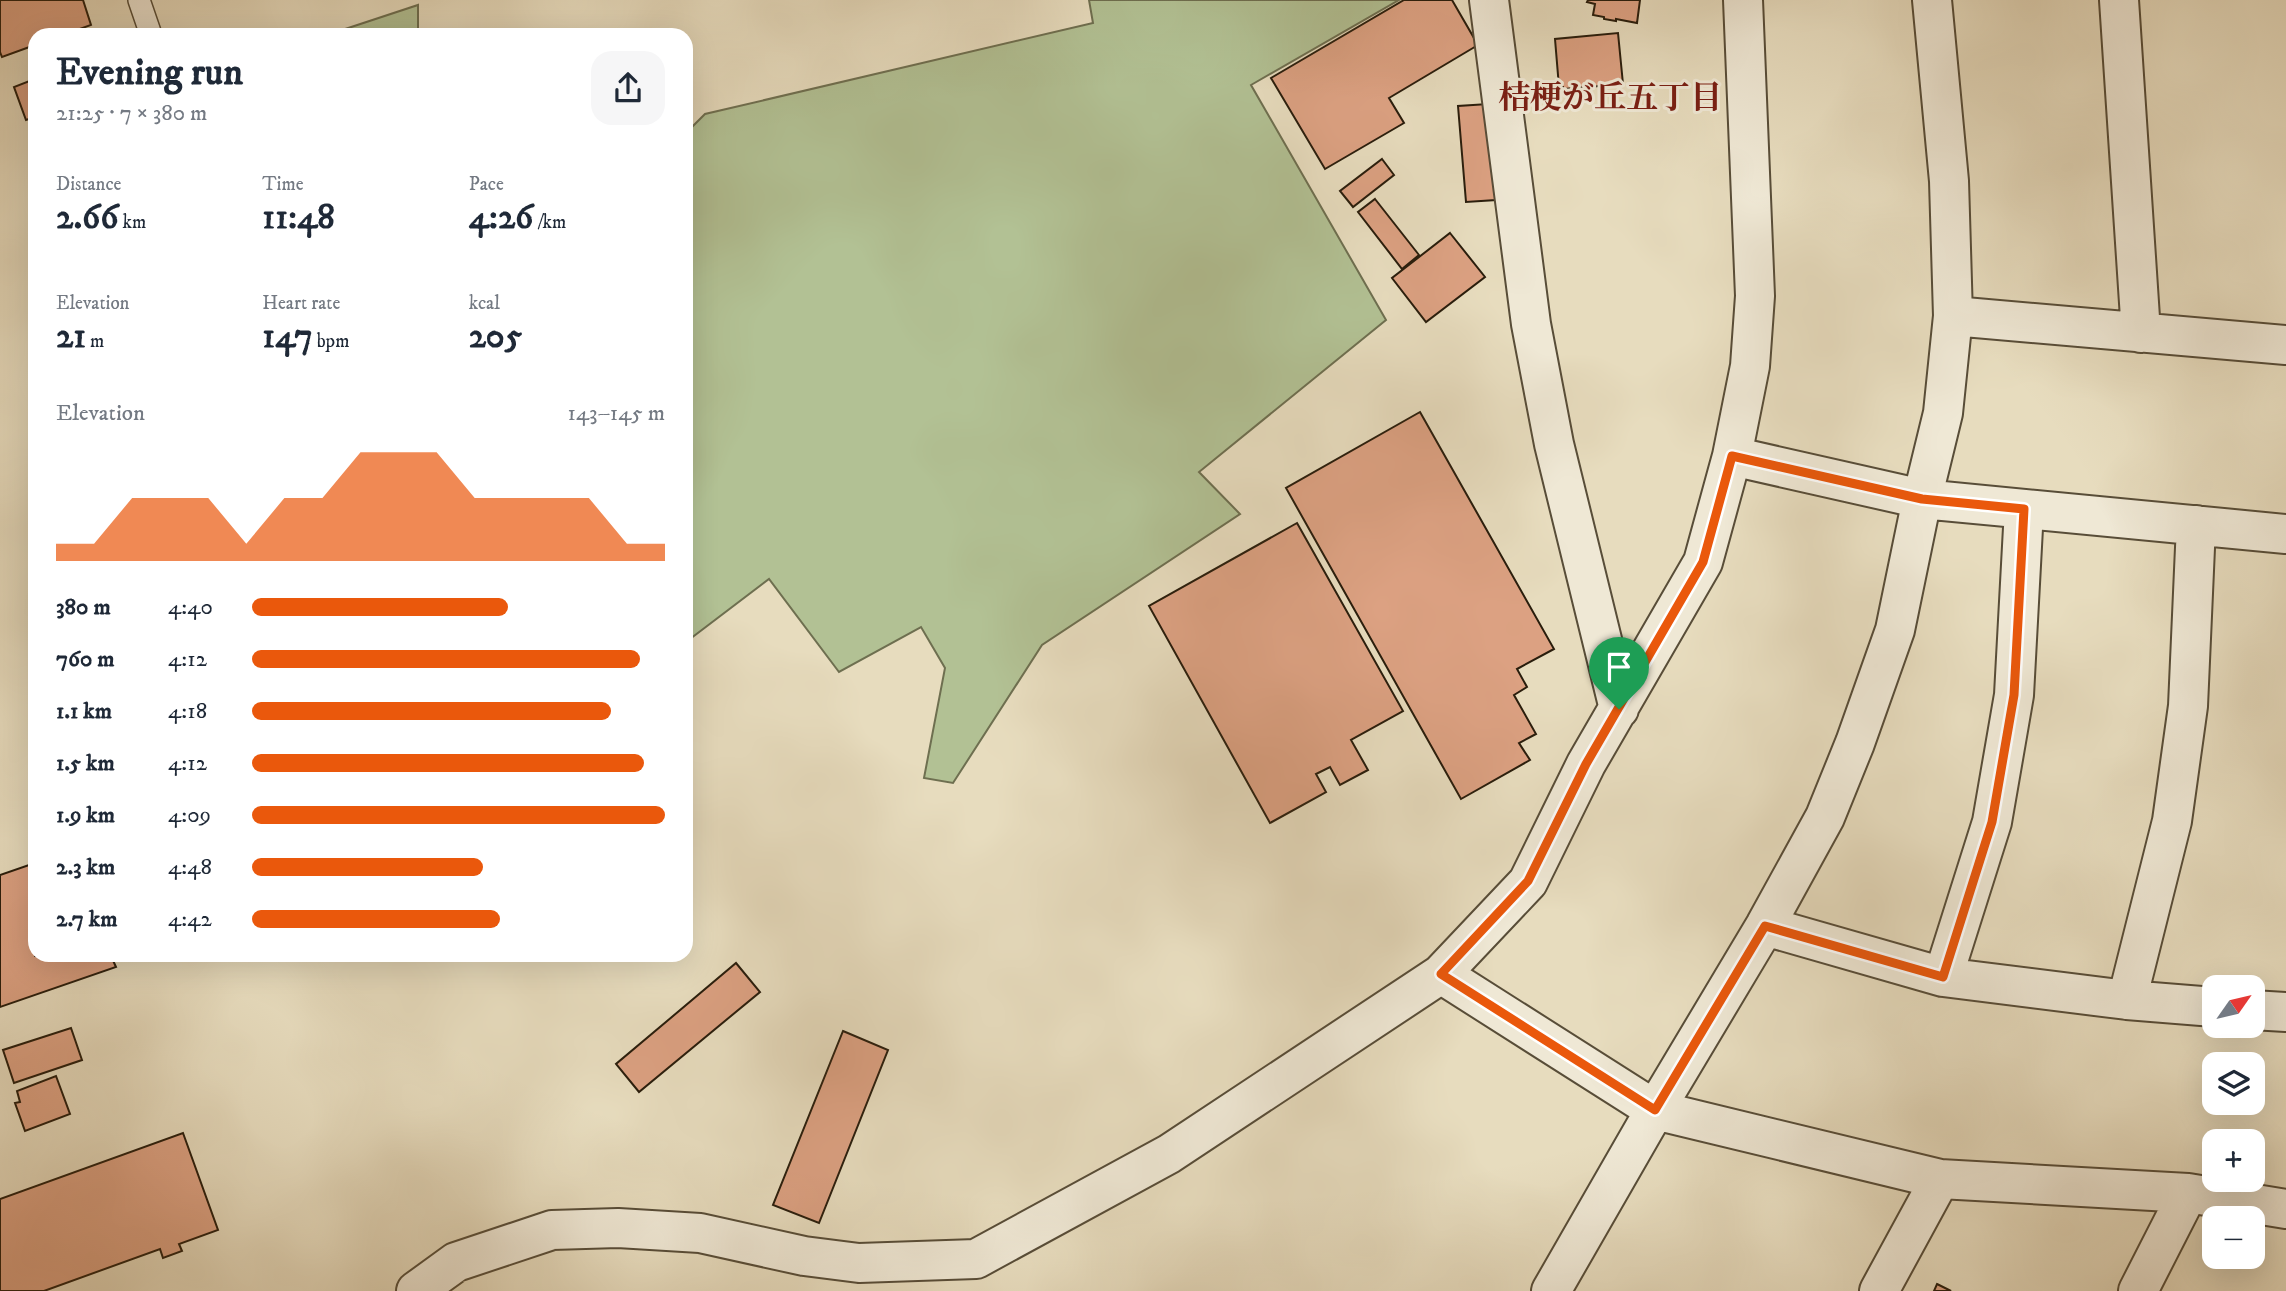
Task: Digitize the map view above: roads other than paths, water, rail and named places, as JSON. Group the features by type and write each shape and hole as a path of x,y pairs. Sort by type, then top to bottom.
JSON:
{"street":[{"path":"1489,0 1531,324 1554,444 1619,709"},
{"path":"416,1291 456,1262 552,1230 618,1228 700,1233 804,1256 864,1277 976,1259 1169,1154 1441,974 1528,881 1586,764 1703,562 1732,456 1750,366 1755,296 1743,0"},
{"path":"1551,1291 1765,926 1825,817 1895,631 1922,499 1944,413 1953,316 1949,181 1932,0"},
{"path":"2119,0 2141,332"},
{"path":"1953,316 2286,345"},
{"path":"1732,456 1922,499 2286,534"},
{"path":"1943,977 1992,822 2014,695 2024,509"},
{"path":"2127,1000 2172,821 2188,706 2196,525"},
{"path":"1765,926 1943,977 2127,1000 2202,1006"},
{"path":"1441,974 1655,1110 1940,1179 2188,1193 2286,1209"},
{"path":"2265,1011 2286,1012"},
{"path":"1879,1291 1940,1179"},
{"path":"2138,1291 2188,1193"}],"lane":[{"path":"139,0 149,28"}],"district":[{"name":"桔梗が丘五丁目","path":"1610,97"}]}
